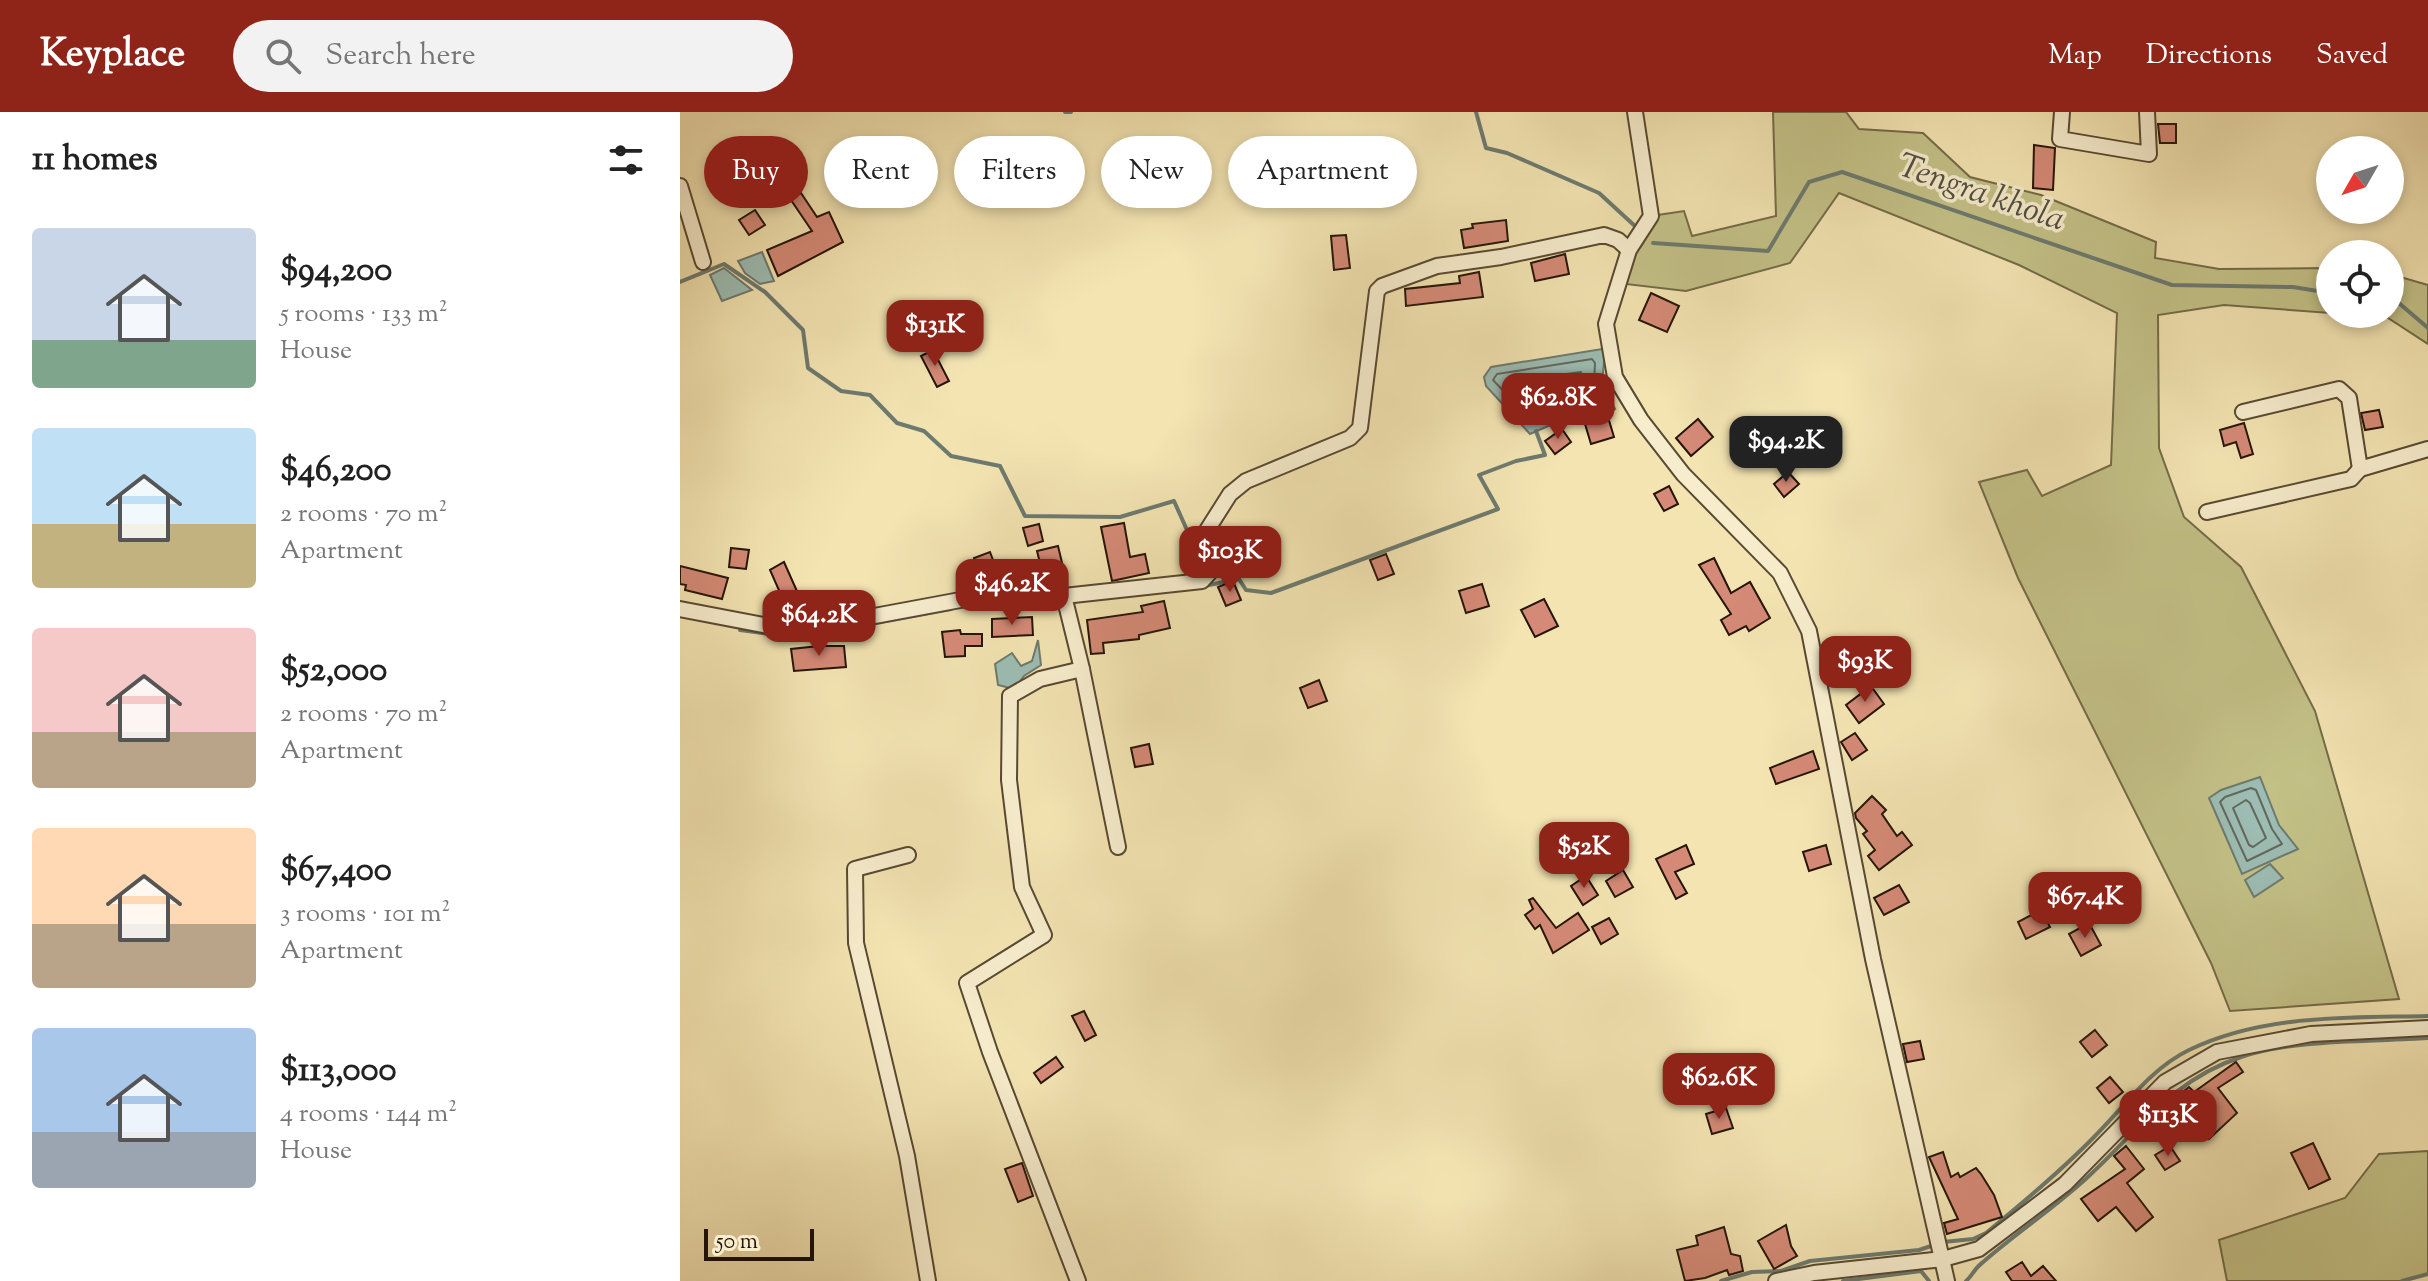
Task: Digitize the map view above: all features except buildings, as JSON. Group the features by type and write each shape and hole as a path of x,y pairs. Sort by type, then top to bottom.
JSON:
{"street":[{"path":"1635,112 1651,216 1629,250 1606,324 1615,377 1641,420 1683,474 1780,573 1809,631 1873,959 1947,1281"},
{"path":"2062,112 2060,139 2149,154 2147,112"},
{"path":"680,186 703,262"},
{"path":"680,609 794,631 971,598 1064,596 1202,581 1209,576 1213,565 1204,535 1230,494 1246,481 1350,438 1360,428 1377,291 1389,281 1437,266 1501,257 1604,235 1618,240 1629,250"},
{"path":"2243,412 2339,389 2349,398 2360,469"},
{"path":"2207,512 2351,479 2360,469 2428,449"},
{"path":"1064,596 1118,847"},
{"path":"1078,1281 995,1067 967,983 1044,935 1022,887 1009,780 1010,696 1040,679 1082,669"},
{"path":"908,855 855,869 856,943 904,1141 928,1281"},
{"path":"1776,1281 1814,1273 1943,1259 1979,1249 2044,1200 2106,1145 2165,1082 2217,1052 2311,1034 2428,1028"}],"shaded area":[{"path":"1773,112 1846,112 1859,129 1923,133 1970,177 2041,195 2156,242 2155,258 2219,269 2316,268 2316,312 2224,305 2158,315 2159,448 2184,517 2241,567 2315,711 2399,999 2230,1011 2211,963 2018,578 1979,482 2027,470 2042,496 2111,465 2117,313 2019,265 1839,193 1790,263 1686,291 1617,283 1651,216 1684,211 1692,236 1776,216"},
{"path":"2404,278 2428,285 2428,344 2403,328"},
{"path":"2428,1151 2428,1274 2402,1281 2227,1281 2219,1240 2345,1198 2379,1154"}],"water":[{"path":"762,252 774,281 760,284 745,273 738,261"},
{"path":"724,268 752,290 722,301 710,275"},
{"path":"1602,349 1605,352 1602,383 1615,409 1580,422 1555,423 1530,434 1486,386 1484,377 1491,367"},
{"path":"1038,640 1041,665 1024,676 1014,689 998,685 995,664 1012,653 1021,666 1032,661"},
{"path":"2260,777 2279,825 2298,849 2242,874 2209,798 2221,790"},
{"path":"2270,864 2283,878 2254,897 2245,880"}],"waterway":[{"path":"1065,112 1071,112"},
{"name":"Tengra khola","path":"1476,112 1486,148 1507,153 1599,193 1636,227"},
{"name":"Tengra khola","path":"1653,243 1768,251 1809,182 1842,172 2172,285 2293,287 2316,291"},
{"path":"680,282 724,264 765,292 803,330 808,368 841,391 870,395 897,423 924,431 951,456 1000,466 1025,516 1120,517 1174,501 1191,539 1186,548 1205,563"},
{"name":"Tengra khola","path":"2404,307 2428,328"},
{"path":"1204,586 1239,579 1246,590 1271,593 1498,509 1479,475 1516,461 1545,455 1536,431"},
{"path":"1014,604 1062,605"},
{"path":"865,625 951,609"},
{"path":"740,630 785,636"},
{"path":"1943,1242 1973,1239 1986,1233 2069,1162 2162,1067 2189,1050 2217,1038 2276,1024 2337,1018 2428,1016"},
{"path":"1966,1281 1980,1265 2090,1175 2176,1092 2217,1067 2241,1057 2285,1047 2428,1038"},
{"path":"1721,1281 1752,1272 1781,1271 1810,1261 1919,1250 1934,1245"},
{"path":"1843,1281 1921,1271 1929,1281"},
{"path":"2402,1281 2428,1274"}]}
